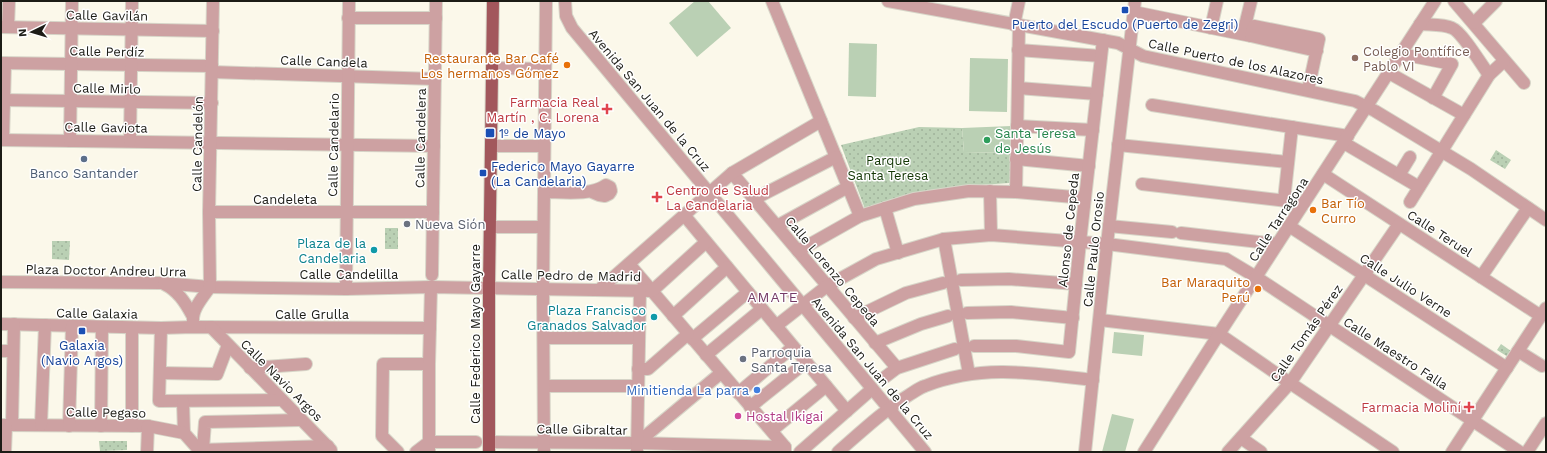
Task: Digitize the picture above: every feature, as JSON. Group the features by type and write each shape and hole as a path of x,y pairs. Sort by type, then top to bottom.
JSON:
{"main road":[{"name":"Calle Federico Mayo Gayarre","path":"489,447 489,288 493,1"}],"street":[{"path":"5,27 9,1"},
{"path":"70,141 72,1"},
{"path":"130,141 132,1"},
{"name":"Calle Candelón","path":"210,288 209,212 213,1"},
{"name":"Calle Candelario","path":"346,289 349,1"},
{"name":"Calle Candelera","path":"429,447 429,364 432,281 436,1"},
{"path":"544,447 543,288 546,1"},
{"name":"Avenida San Juan de la Cruz","path":"565,1 566,16 572,28 925,452"},
{"path":"772,1 860,216"},
{"name":"Calle Puerto de los Alazores","path":"888,1 906,3 1016,25 1118,43 1143,56 1355,101 1367,106 1471,169 1546,220"},
{"path":"1016,192 1018,50 1016,25 1019,1"},
{"path":"1211,28 1216,1"},
{"path":"1247,35 1251,1"},
{"name":"Calle Tarragona","path":"1144,452 1435,1"},
{"path":"1454,1 1524,83"},
{"path":"1474,23 1496,1"},
{"path":"1134,7 1211,28 1247,35"},
{"name":"Calle Paulo Orosio","path":"1086,452 1107,244 1134,7"},
{"path":"348,18 436,18"},
{"path":"1420,24 1452,28 1457,31 1462,35 1489,75"},
{"path":"1247,35 1254,26 1320,39 1308,90"},
{"name":"Calle Gavilán","path":"5,27 213,31"},
{"name":"Alonso de Cepeda","path":"974,346 1016,346 1069,352 1103,40"},
{"path":"1018,50 1101,56"},
{"path":"1401,54 1452,64 1433,98"},
{"path":"1410,202 1489,75 1504,61"},
{"path":"2,140 3,63"},
{"name":"Calle Perdíz","path":"3,63 131,65 212,69"},
{"path":"492,68 545,69"},
{"name":"Calle Candela","path":"212,69 435,79"},
{"path":"1389,73 1464,116"},
{"path":"1018,88 1097,94"},
{"name":"Calle Mirlo","path":"2,100 212,103"},
{"path":"1152,105 1292,127 1346,140 1419,187"},
{"path":"600,289 629,264 687,220 710,192 732,173 821,121"},
{"path":"1017,126 1093,130"},
{"path":"1284,200 1292,127"},
{"name":"Calle Gaviota","path":"2,140 434,146"},
{"path":"1118,145 1288,162"},
{"path":"491,146 544,146"},
{"path":"754,199 836,157"},
{"path":"1399,175 1410,157"},
{"path":"1016,159 1089,166"},
{"name":"Calle Lorenzo Cepeda","path":"732,173 897,368"},
{"name":"Calle Teruel","path":"1323,174 1481,277 1543,312"},
{"path":"1142,184 1304,203"},
{"path":"777,226 848,187"},
{"path":"798,251 860,216 914,199 969,191 1016,192 1085,198"},
{"path":"544,192 592,192"},
{"path":"990,192 992,235"},
{"path":"885,208 898,253"},
{"path":"1481,277 1528,208"},
{"name":"Candeleta","path":"209,212 433,212"},
{"path":"687,220 846,411"},
{"name":"Calle Tomás Pérez","path":"1228,452 1290,383 1399,224"},
{"path":"1109,226 1277,244"},
{"name":"Calle Julio Verne","path":"1289,226 1507,368"},
{"path":"490,227 544,227"},
{"name":"Calle Maestro Falla","path":"776,326 827,286 876,259 944,239 992,235 1107,244 1226,259 1520,452"},
{"path":"944,239 969,374"},
{"path":"706,242 650,288 639,338 637,448 785,450"},
{"path":"629,264 650,288 676,312 706,355 721,373 738,393 753,404 785,450"},
{"path":"676,312 727,267"},
{"path":"961,280 1009,279 1076,284"},
{"name":"Calle Candelilla","path":"210,288 346,289 432,281 489,288"},
{"name":"Plaza Doctor Andreu Urra","path":"1,282 162,283 210,288"},
{"path":"162,283 172,288 184,300 193,321"},
{"path":"854,318 906,293 943,283"},
{"path":"193,321 198,304 210,288"},
{"name":"Calle Pedro de Madrid","path":"489,288 650,288"},
{"path":"638,369 648,369 748,292"},
{"path":"706,355 762,309"},
{"path":"967,312 1011,312 1072,318"},
{"path":"1452,452 1543,312"},
{"path":"875,343 921,324 948,316"},
{"path":"1100,320 1219,334 1393,452"},
{"name":"Calle Grulla","path":"193,321 211,327 430,328"},
{"name":"Calle Galaxia","path":"1,324 161,328 193,321"},
{"path":"5,452 7,351 14,324"},
{"path":"41,426 45,325"},
{"path":"69,426 72,326"},
{"path":"101,426 102,327"},
{"name":"Calle Navio Argos","path":"211,327 330,449"},
{"path":"132,328 132,426"},
{"path":"161,328 159,401 282,400"},
{"path":"544,338 639,338"},
{"path":"160,373 217,374 228,345"},
{"path":"738,393 793,347"},
{"path":"885,377 897,368 955,349"},
{"path":"1518,351 1542,366"},
{"path":"753,404 806,362"},
{"path":"250,368 306,364"},
{"path":"398,452 382,436 383,364 429,364"},
{"path":"838,452 889,408 924,386 969,374 992,371 1014,371 1093,380"},
{"name":"Calle Gibraltar","path":"489,447 637,448 721,373"},
{"path":"544,386 638,386"},
{"path":"776,427 826,386"},
{"path":"800,452 872,389"},
{"path":"183,402 184,433 200,450 330,449"},
{"path":"200,450 204,422 301,420"},
{"path":"1527,452 1546,423"},
{"name":"Calle Pegaso","path":"6,425 148,426 172,436 184,433"},
{"path":"147,452 148,426"},
{"path":"1241,438 1261,452"},
{"path":"416,452 429,447 476,442"}],"green space":[{"path":"695,1 708,1 731,28 697,57 669,23"},
{"path":"849,43 877,44 876,97 848,96"},
{"path":"970,58 1008,59 1007,112 969,111"},
{"name":"Santa Teresa de Jesús","path":"1011,126 1011,153 964,152 962,128"},
{"name":"Parque Santa Teresa","path":"919,127 962,128 964,152 1011,153 1010,183 965,186 920,192 865,209 841,145"},
{"path":"1496,150 1511,160 1505,169 1490,160"},
{"path":"385,228 398,228 398,249 385,249"},
{"path":"52,241 70,241 69,260 52,259"},
{"path":"1114,332 1144,335 1142,356 1112,353"},
{"path":"1501,344 1511,351 1508,357 1497,350"},
{"path":"1112,414 1134,419 1125,452 1102,452"},
{"path":"99,441 127,441 127,450 100,451"}],"place":[{"name":"Puerto del Escudo (Puerto de Zegri)","path":"1125,10"},
{"name":"Colegio Pontífice Pablo VI","path":"1355,58"},
{"name":"Restaurante Bar Café Los hermanos Gómez","path":"567,65"},
{"name":"Farmacia Real Martín , C. Lorena","path":"607,109"},
{"name":"1º de Mayo","path":"490,133"},
{"name":"Santa Teresa de Jesús","path":"987,140"},
{"name":"Banco Santander","path":"84,159"},
{"name":"Federico Mayo Gayarre (La Candelaria)","path":"483,173"},
{"name":"Centro de Salud La Candelaria","path":"657,197"},
{"name":"Bar Tío Curro","path":"1313,210"},
{"name":"Nueva Sión","path":"407,224"},
{"name":"Plaza de la Candelaria","path":"374,250"},
{"name":"Bar Maraquito Perú","path":"1258,289"},
{"name":"Plaza Francisco Granados Salvador","path":"654,317"},
{"name":"Galaxia (Navio Argos)","path":"82,331"},
{"name":"Parroquia Santa Teresa","path":"743,359"},
{"name":"Minitienda La parra","path":"757,390"},
{"name":"Farmacia Moliní","path":"1469,407"},
{"name":"Hostal Ikigai","path":"738,416"}],"district":[{"name":"AMATE","path":"773,297"}]}
